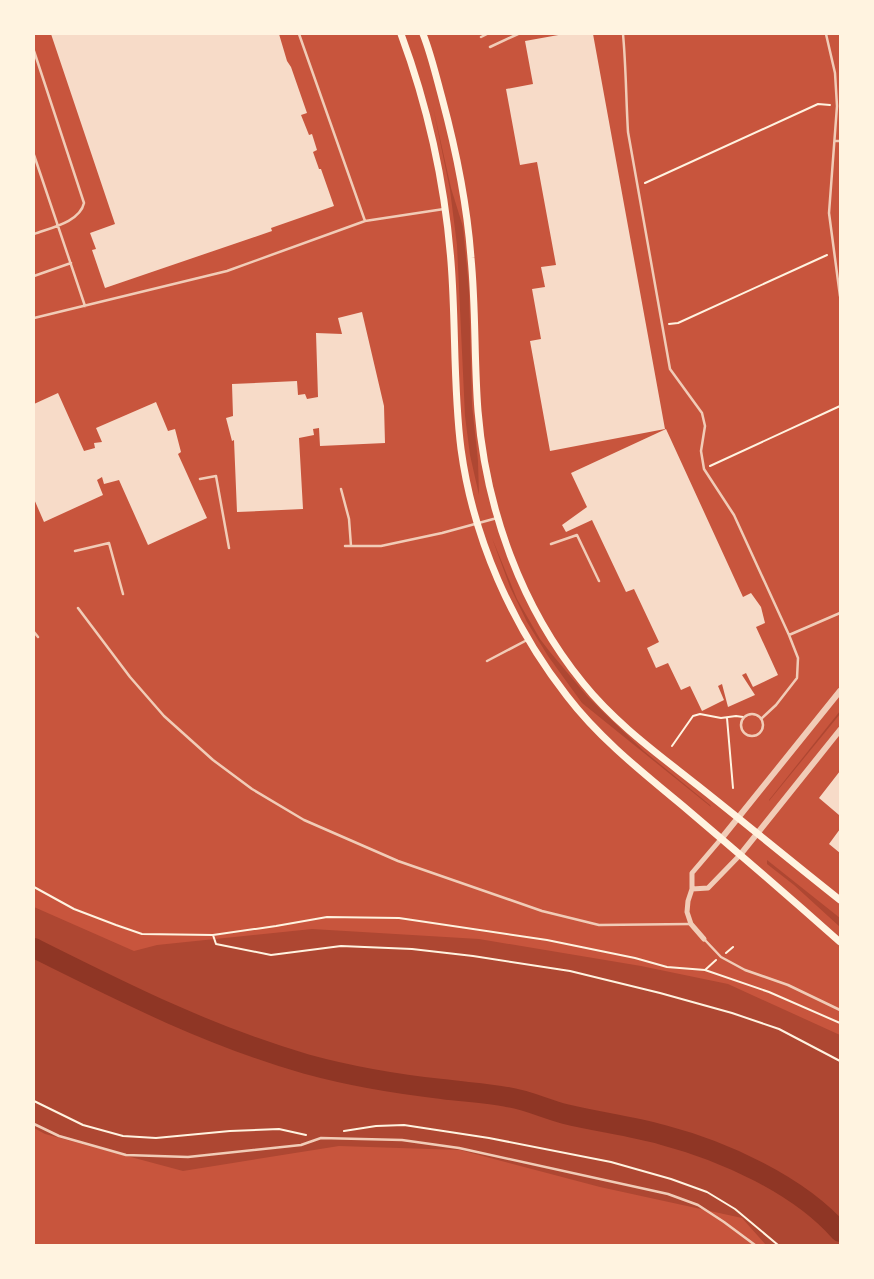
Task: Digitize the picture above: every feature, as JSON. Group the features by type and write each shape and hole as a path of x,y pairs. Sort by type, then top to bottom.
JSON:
{"main road":[{"path":"401,34 418,84 427,119 445,209 453,297 458,422 468,487 478,524 503,592 528,639 550,674 584,717 647,776 840,942"},
{"path":"423,34 455,148 468,221 474,296 478,411 482,448 497,518 522,583 554,641 583,684 600,702 636,736 840,900"}],"street":[{"path":"704,939 691,924 688,907 692,889 692,873 840,691"},
{"path":"692,889 708,888 740,855 840,730"}],"lane":[{"path":"299,34 365,221"},
{"path":"481,37 487,34"},
{"path":"490,47 518,34"},
{"path":"623,34 626,63 628,132 670,369 702,412 706,426 701,451 704,469 734,515 798,658 797,678 776,706 761,719"},
{"path":"826,34 834,73 837,106 829,213 840,296"},
{"path":"34,51 84,203 83,210 74,217 34,234"},
{"path":"835,141 840,141"},
{"path":"34,155 85,306"},
{"path":"34,318 227,271 365,221 445,209"},
{"path":"34,276 71,263"},
{"path":"200,479 216,476 230,548"},
{"path":"341,489 349,519 351,546"},
{"path":"345,546 381,546 497,518"},
{"path":"551,544 577,535 599,581"},
{"path":"75,551 110,543 123,594"},
{"path":"78,608 130,677 164,716 229,772 252,789 304,820 398,862 542,911 599,925 691,924"},
{"path":"789,635 840,613"},
{"path":"34,632 38,637"},
{"path":"487,661 528,639"},
{"path":"751,714 761,719 762,727 758,734 750,736 741,729 741,721 744,717 751,714"},
{"path":"704,939 721,957 745,970 788,985 840,1010"},
{"path":"34,1124 59,1136 126,1155 188,1158 301,1145 321,1138 402,1140 459,1148 668,1194 698,1205 755,1245"}],"path":[{"path":"638,186 818,104 837,106"},
{"path":"662,325 678,323 825,255 834,254"},
{"path":"704,469 840,406"},
{"path":"672,746 693,716 700,714 715,718 744,717"},
{"path":"727,718 733,788"},
{"path":"34,887 74,909 142,934 213,935 326,917 400,918 547,940 667,966 704,970 769,992 840,1023"},
{"path":"213,935 216,944 271,955 340,946 473,956 570,971 660,992 740,1016 779,1029 840,1061"}],"shaded area":[{"path":"433,107 451,188 463,227 469,290 472,405 478,461 479,495 470,455 465,416 457,245 450,190"},
{"path":"492,538 517,599 540,639 550,652 587,696 606,715 644,751 711,807 582,703 548,656 527,622 510,587"},
{"path":"840,711 840,714 769,801 769,800"},
{"path":"767,860 840,918 840,927 794,885 767,864"},
{"path":"34,907 134,951 157,945 312,929 479,939 641,966 728,984 840,1035 840,1245 766,1245 742,1218 600,1187 460,1150 339,1146 183,1171 45,1134 34,1128"},
{"path":"34,941 76,961 71,975 34,957"}],"building":[{"path":"51,34 279,34 307,113 301,115 309,135 312,134 317,150 313,152 334,206 271,228 272,231 105,288 92,250 96,249 90,233 115,224"},
{"path":"564,34 593,34 665,429 550,451 530,341 541,339 532,289 545,287 541,267 556,265 537,162 520,165 506,89 533,84 525,41"},
{"path":"362,312 384,406 385,443 320,446 319,428 313,429 314,435 299,438 303,509 237,512 234,440 232,441 226,418 233,416 232,384 297,381 298,395 305,394 307,399 318,397 316,333 342,334 338,318"},
{"path":"58,393 84,451 95,448 94,443 102,442 96,428 156,402 168,431 175,429 181,452 178,454 207,518 148,545 119,480 104,484 102,477 97,480 103,495 44,522 34,499 34,404"},
{"path":"666,429 743,597 751,593 761,607 765,623 756,627 778,675 753,687 746,673 742,675 755,695 728,707 722,684 718,686 724,700 702,711 690,686 681,690 668,663 656,668 647,648 659,642 634,589 626,592 592,520 566,532 562,525 587,507 571,473"},
{"path":"840,771 840,814 839,815 819,798"},
{"path":"840,829 840,853 829,844"}],"waterway":[{"path":"34,948 134,997 201,1027 270,1053 306,1064 390,1082 514,1098 565,1114 639,1129 711,1150 735,1160 782,1185 804,1199 840,1232"}]}
